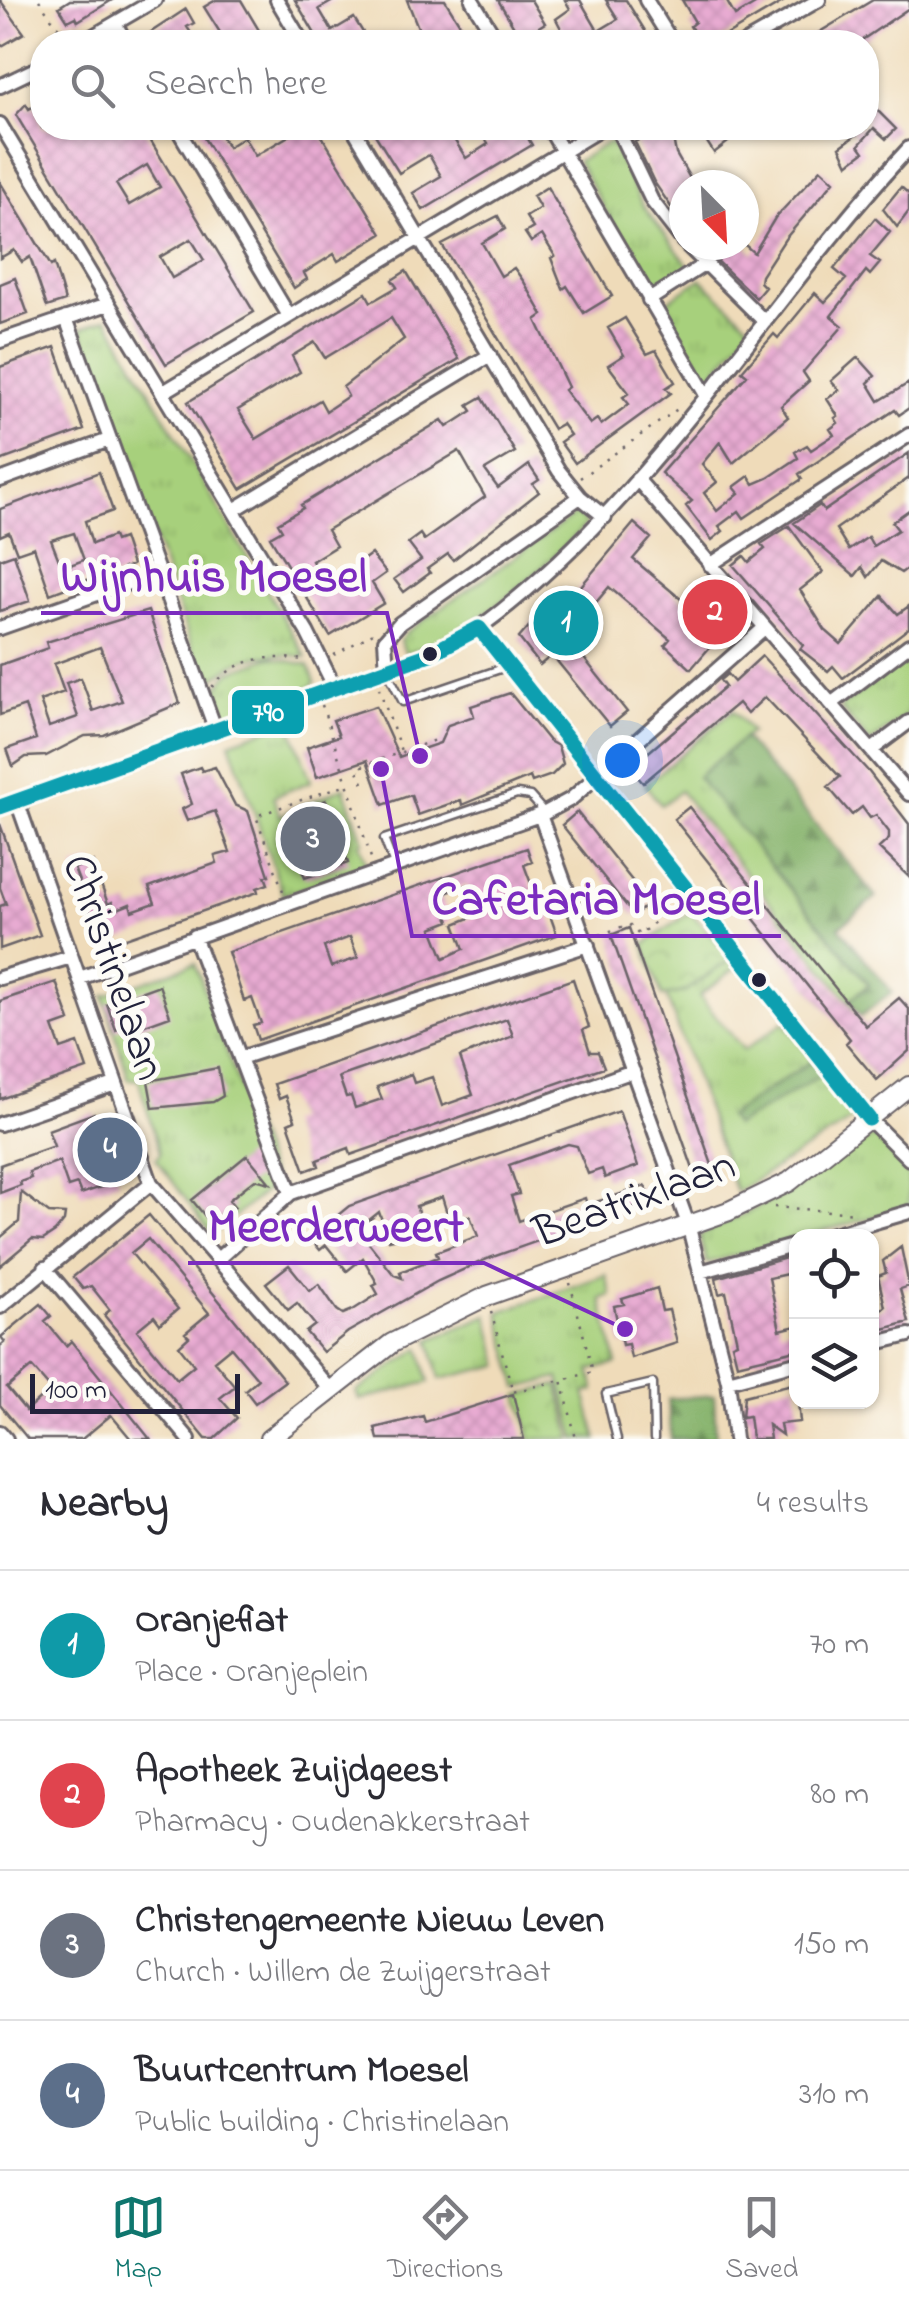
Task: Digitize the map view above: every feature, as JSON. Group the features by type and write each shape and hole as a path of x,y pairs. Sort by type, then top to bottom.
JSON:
{"street":[{"path":"105,30 155,0"},
{"path":"277,0 295,30"},
{"path":"472,0 491,30"},
{"path":"646,0 665,30"},
{"path":"766,30 812,2"},
{"path":"115,24 119,30"},
{"path":"0,86 30,72"},
{"path":"0,124 234,510 335,688"},
{"path":"184,140 289,316"},
{"path":"360,140 570,485 605,517"},
{"path":"556,140 706,395"},
{"path":"162,393 582,140"},
{"path":"624,140 652,201 669,223"},
{"path":"0,807 430,654 479,628 528,592 605,517 909,148"},
{"path":"702,260 765,322"},
{"path":"649,300 706,264"},
{"path":"0,342 108,304"},
{"path":"66,318 216,731"},
{"path":"234,510 490,355"},
{"path":"710,565 909,434"},
{"path":"0,480 109,440"},
{"path":"637,480 909,794"},
{"path":"380,672 385,640 400,624 580,497"},
{"path":"0,628 157,573"},
{"path":"479,628 870,1119 909,1160"},
{"path":"80,978 543,814 572,799 763,628"},
{"path":"831,704 909,645"},
{"path":"873,750 909,722"},
{"name":"Christinelaan","path":"17,801 152,1183 330,1388"},
{"path":"543,814 688,1224 728,1381 735,1439"},
{"path":"194,936 291,1193"},
{"path":"240,1058 588,945"},
{"path":"0,978 71,957"},
{"path":"219,1258 291,1193 633,1071"},
{"path":"0,1124 116,1084"},
{"name":"Beatrixlaan","path":"269,1439 392,1343 487,1296 742,1204 789,1182 909,1086"},
{"path":"0,1308 152,1183"},
{"path":"850,1229 909,1212"},
{"path":"700,1272 789,1247"},
{"path":"45,1268 189,1439"},
{"path":"879,1342 909,1335"},
{"path":"728,1381 789,1366"},
{"path":"0,1432 6,1439"}],"lane":[{"path":"380,672 403,702 509,666"},
{"path":"394,864 384,840 450,816 517,794 530,796 543,814"},
{"path":"618,1439 606,1394 653,1384 654,1439"}],"path":[{"path":"39,0 60,30"},
{"path":"570,485 685,404 706,395"},
{"path":"204,698 226,670 268,655 322,662 378,630 400,624"},
{"path":"380,672 402,752"},
{"path":"318,694 376,871"},
{"path":"363,784 357,768 435,740"},
{"path":"288,903 256,816 345,785"},
{"path":"588,945 593,938 629,924 639,935 690,893"},
{"path":"742,1204 858,1214"},
{"path":"487,1296 513,1392 593,1372 566,1268"},
{"path":"562,1380 576,1439"}],"green space":[{"path":"611,141 643,206 669,240 669,260 684,260 692,270 654,294 577,161"},
{"path":"701,279 751,326 709,379 661,305"},
{"path":"107,318 306,657 252,658 228,668 206,687 81,329"},
{"path":"576,514 587,524 504,600 458,630 406,654 400,641 407,632"},
{"path":"909,655 909,713 870,743 840,708"},
{"path":"270,657 309,665 315,682 311,687 219,718 211,695 228,673"},
{"path":"733,710 751,732 698,777 870,985 849,1001 680,791 661,805 645,785"},
{"path":"289,721 311,781 273,797 280,816 344,787 363,841 359,843 367,866 283,895 230,742"},
{"path":"744,738 876,897 839,927 892,992 861,1016 849,1001 869,984 697,777"},
{"path":"690,912 732,958 684,992 662,996 644,945"},
{"path":"732,958 738,966 699,996 744,1050 784,1022 813,1060 728,1117 734,1126 824,1074 857,1117 736,1192 666,995 684,992"},
{"path":"195,963 274,1184 212,1235 156,1159 160,1153 138,1079 129,1080 104,996"},
{"path":"813,1060 824,1074 735,1126 727,1117"},
{"path":"874,1135 909,1175 909,1207 830,1229 789,1229 789,1240 707,1263 699,1236 797,1188"},
{"path":"606,1275 611,1295 601,1299 617,1364 590,1370 595,1390 585,1393 597,1439 576,1439 559,1378 518,1388 499,1312"},
{"path":"488,1315 500,1365 440,1379 430,1340"},
{"path":"420,1348 429,1382 359,1400 356,1392"},
{"path":"558,1385 572,1439 531,1439 519,1395"},
{"path":"714,1395 716,1439 671,1439 668,1399"}],"building":[{"path":"0,0 24,33 0,47"},
{"path":"70,0 112,0 78,21 76,17 68,21 59,7"},
{"path":"216,0 241,0 259,30 218,30 204,7"},
{"path":"295,0 335,0 319,9 331,30 313,30"},
{"path":"407,0 445,0 464,30 419,30"},
{"path":"498,0 531,0 545,23 538,30 516,30"},
{"path":"565,0 580,0 597,30 562,30 556,19 570,9"},
{"path":"606,0 626,0 645,30 600,30 618,19"},
{"path":"682,0 726,0 735,16 762,0 786,0 735,30 692,30 690,26 695,22"},
{"path":"873,0 909,0 909,8 877,30 823,30"},
{"path":"186,9 194,23 187,27 189,30 154,30"},
{"path":"354,18 362,30 334,30"},
{"path":"26,104 30,108 30,138 16,115"},
{"path":"879,112 896,129 886,139 879,133"},
{"path":"31,140 150,140 254,312 166,364","holes":["147,165 160,187 129,205 116,184","191,239 204,260 172,278 160,257"]},
{"path":"205,140 224,140 228,147 246,140 255,156 282,140 324,140 382,234 338,261 334,254 304,273 307,279 294,288"},
{"path":"378,140 454,140 466,158 488,144 486,140 529,140 532,145 423,210 413,193 441,176 429,155 399,173"},
{"path":"673,140 685,170 669,170 669,204 635,142"},
{"path":"706,140 731,140 714,153"},
{"path":"849,140 863,140 859,145 864,152 848,164 840,147"},
{"path":"821,169 834,181 785,239 761,276 765,287 756,298 716,260 759,260 759,245 775,218"},
{"path":"0,182 51,266 54,264 65,301 47,307 30,257 22,262 14,250 0,258"},
{"path":"547,187 612,296 584,313 567,286 563,289 551,258 555,256 542,235 531,242 525,233 533,228 526,217 540,208 533,196"},
{"path":"901,187 909,194 909,211 897,227 883,209"},
{"path":"498,216 505,229 482,243 501,276 514,268 524,282 543,315 536,320 568,387 564,390 590,424 597,419 601,425 629,404 623,397 629,393 608,365 624,355 608,328 625,318 647,354 656,350 675,382 666,388 671,393 575,463 560,442 570,435 562,424 553,429 442,245"},
{"path":"875,218 890,232 870,256 880,263 870,275 866,271 831,316 843,326 803,372 809,381 781,406 788,417 733,463 720,442 702,464 717,482 704,493 717,511 739,493 734,487 749,476 754,484 768,478 798,458 795,452 807,445 811,450 834,435 830,429 838,423 838,416 827,399 839,390 831,381 858,357 875,376 868,383 879,401 909,383 909,408 899,415 895,410 799,474 802,479 744,518 739,511 719,526 723,531 712,540 686,506 692,501 661,473 747,375 742,371 774,334 778,338 815,293 825,302 846,279 834,269"},
{"path":"406,271 459,359 241,489 188,402 366,293 371,302 397,287 392,280","holes":["391,318 404,339 343,387 348,396 326,411 320,400 256,439 238,410 300,372 292,356 315,342 325,358"]},
{"path":"15,278 28,314 0,324 0,284"},
{"path":"55,347 84,430 0,461 0,367"},
{"path":"482,397 515,452 485,470 498,488 529,465 539,480 533,484 539,492 453,560 448,554 427,569 430,573 404,592 394,579 421,560 408,543 420,534 424,540 485,497 459,451 327,530 336,546 312,561 328,588 362,569 360,562 371,554 386,573 372,583 384,603 330,636 270,537 282,530 278,523 303,508 301,505 442,420 447,427 472,411 468,405"},
{"path":"909,453 909,478 836,529 849,550 868,537 873,546 898,530 892,522 909,510 909,567 901,573 881,561 868,577 862,567 855,576 794,523 820,505 824,511"},
{"path":"99,472 113,511 85,521 92,544 113,536 115,541 123,538 132,565 124,568 126,573 92,585 90,579 50,594 34,547 17,553 9,532 0,536 0,509","holes":["74,533 84,560 62,568 51,540"]},
{"path":"634,523 651,538 633,559 700,615 712,601 734,619 691,669 665,645 670,639 609,587 567,637 627,712 610,726 552,655 540,665 519,638 539,615 549,624"},
{"path":"789,526 823,572 800,590 825,630 841,644 882,596 898,614 909,606 909,628 843,678 833,666 828,671 800,649 803,645 733,565 744,556 749,562 765,549 761,544"},
{"path":"14,554 30,601 0,611 0,559"},
{"path":"148,611 180,703 104,735 85,736 46,756 26,757 13,766 7,749 36,739 25,706 0,715 0,665 48,648 46,642","holes":["100,647 122,701 93,711 81,678 66,683 78,717 49,727 40,701 64,692 54,664"]},
{"path":"762,656 869,772 909,824 909,877 879,848 889,839 889,832 876,815 870,818 862,807 852,815 828,787 840,777 765,697 747,714 738,703 643,783 630,768 725,687 720,680 727,674 734,682"},
{"path":"510,693 549,741 558,746 563,764 552,775 532,782 530,777 462,805 461,800 418,815 411,795 383,805 367,760 317,777 307,747 339,736 333,720 376,706 399,757 440,743 448,725 474,716 471,706"},
{"path":"200,767 202,771 215,767 235,805 248,811 269,875 265,876 268,884 257,888 258,892 103,946 74,868 93,862 108,904 112,902 115,910 130,904 132,911 155,903 149,887 217,863 215,856 230,852 215,811 187,821 182,809 192,804 181,774"},
{"path":"326,800 348,863 305,878 283,828 306,819 305,814 312,812 310,806"},
{"path":"689,807 866,1026 899,998 909,1009 909,1051 877,1080 846,1043 850,1039 674,819"},
{"path":"577,812 650,903 634,915 562,825"},
{"path":"0,824 40,935 0,949 0,906 6,904 0,888"},
{"path":"527,848 532,862 524,865 533,889 540,887 557,935 258,1040 253,1025 261,1023 252,998 244,1001 228,952","holes":["467,885 477,915 455,924 464,949 444,958 432,928 450,921 440,895","350,937 358,958 331,967 324,947"]},
{"path":"629,928 718,1182 700,1189 611,935"},
{"path":"573,979 589,1027 583,1030 590,1052 598,1052 604,1067 351,1155 349,1148 317,1160 319,1166 305,1171 288,1123 295,1120 286,1096 279,1099 274,1084","holes":["507,1019 513,1036 460,1057 473,1095 442,1106 432,1077 414,1083 411,1074 377,1087 382,1099 355,1108 339,1077"]},
{"path":"56,982 70,1021 53,1027 61,1049 78,1043 87,1069 0,1099 0,1001"},
{"path":"159,985 170,1016 134,1029 132,1024 116,1030 107,1004"},
{"path":"218,1068 223,1096 213,1102 153,1108 148,1081"},
{"path":"619,1111 638,1166 605,1178 602,1169 588,1174 577,1146 568,1144 509,1165 519,1194 511,1196 519,1221 585,1198 587,1205 645,1186 651,1201 487,1259 438,1281 348,1332 323,1352 306,1332 315,1325 297,1303 288,1310 266,1283 289,1265 310,1291 319,1284 343,1314 378,1294 373,1285 377,1283 363,1258 347,1271 326,1245 320,1250 310,1238 349,1206","holes":["442,1197 450,1223 470,1216 478,1236 436,1252 438,1257 400,1272 402,1278 394,1275 358,1229 379,1212 389,1240 424,1232 416,1206"]},
{"path":"94,1113 103,1139 110,1136 117,1154 110,1157 118,1181 81,1194 77,1184 68,1187 59,1161 29,1172 31,1178 0,1193 0,1165 54,1146 48,1130"},
{"path":"247,1155 270,1183 255,1179 229,1200 235,1207 213,1226 192,1200"},
{"path":"21,1192 49,1213 65,1214 64,1221 55,1232 43,1240 32,1239 0,1266 0,1238 19,1222"},
{"path":"149,1215 285,1381 255,1403 245,1390 258,1379 231,1347 214,1361 235,1386 220,1398 237,1418 214,1439 206,1439 104,1315 110,1310 91,1286 83,1289 73,1277","holes":["148,1239 209,1313 185,1333 189,1337 179,1346 194,1365 177,1379 137,1330 154,1316 160,1324 178,1309 131,1253"]},
{"path":"901,1247 909,1286 900,1289 909,1322 879,1330 879,1310 885,1307 879,1280 879,1276 886,1273 883,1261"},
{"path":"789,1257 789,1274 769,1278 780,1330 789,1328 789,1352 737,1364 732,1344 737,1342 726,1292 719,1294 716,1278"},
{"path":"657,1288 662,1311 669,1310 677,1343 631,1358 628,1344 622,1345 614,1306 624,1304 622,1299"},
{"path":"41,1304 51,1316 45,1321 66,1346 71,1341 150,1439 131,1439 111,1415 82,1439 28,1439 0,1405 0,1346 5,1342 1,1337","holes":["32,1367 51,1389 26,1411 7,1388"]},
{"path":"789,1385 789,1409 799,1409 800,1422 780,1424 782,1435 768,1425 770,1439 752,1439 749,1416 742,1417 744,1396"},
{"path":"513,1394 524,1439 378,1439 375,1428 423,1416 425,1422"}],"transit line":[{"name":"790","path":"0,807 430,654 479,628 869,1119"}],"place":[{"name":"Apotheek Zuijdgeest","path":"715,612"},
{"name":"Oranjeflat","path":"566,623"},
{"name":"Wijnhuis Moesel","path":"420,756"},
{"name":"Cafetaria Moesel","path":"381,769"},
{"name":"Christengemeente Nieuw Leven","path":"313,839"},
{"name":"Buurtcentrum Moesel","path":"110,1150"},
{"name":"Meerderweert","path":"625,1329"}]}
